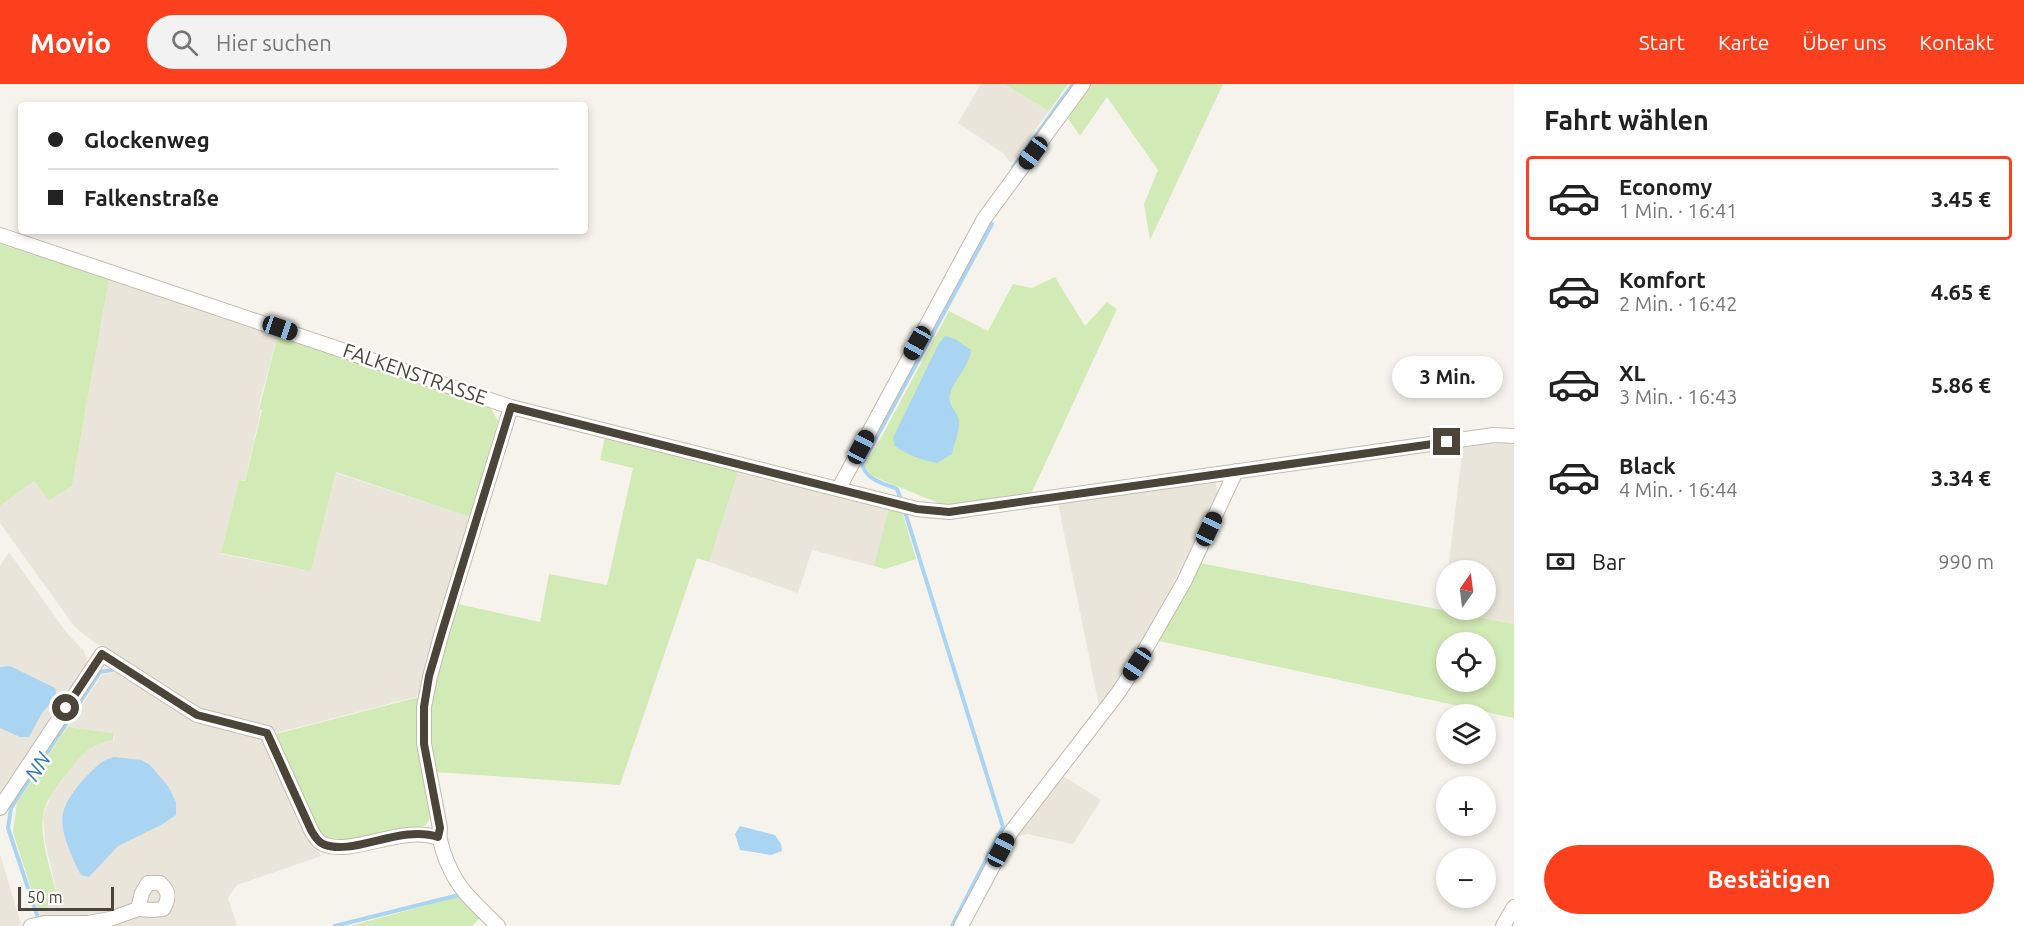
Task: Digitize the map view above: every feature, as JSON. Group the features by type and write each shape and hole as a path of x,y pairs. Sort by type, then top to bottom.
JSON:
{"street":[{"path":"839,488 984,219 1083,84"},
{"name":"FALKENSTRASSE","path":"0,235 511,407 917,509 949,512 1494,435 1514,436"},
{"path":"498,926 459,887 449,870 438,837 440,828 424,744 424,707 429,676 511,407"},
{"path":"961,926 1011,832 1118,693 1137,664 1184,582 1236,471"},
{"path":"0,808 102,654 197,715 267,733 311,830 323,844 340,847 407,834 428,834 438,837"},
{"path":"1503,926 1514,907"},
{"path":"31,926 45,923 88,923 110,919 138,909"}],"shaded area":[{"path":"981,84 1004,84 1049,111 1011,163 1003,153 958,123"},
{"path":"109,279 278,335 260,400 258,409 261,410 245,480 239,480 221,554 311,571 336,473 470,517 422,677 419,696 276,733 273,729 223,716 187,702 91,640 74,626 0,523 0,506 34,481 72,486"},
{"path":"1500,440 1514,441 1514,624 1494,620 1496,620 1496,560 1449,560 1463,446"},
{"path":"739,469 889,507 874,566 812,550 798,593 709,562"},
{"path":"1216,481 1218,495 1158,614 1113,688 1099,706 1058,503"},
{"path":"9,552 66,632 84,651 89,665 0,801 0,566"},
{"path":"116,672 156,694 256,735 266,744 321,856 237,885 228,898 237,926 43,926 38,910 59,902 45,842 43,816 51,795 81,755 97,743 114,740 114,733 67,727 102,675"},
{"path":"1063,776 1101,800 1073,844 1027,834 1015,838"},
{"path":"0,854 21,924 17,926 0,926"}],"green space":[{"path":"1004,84 1068,84 1049,111"},
{"path":"1090,84 1223,84 1150,240 1144,204 1158,170 1107,97 1080,136 1067,117"},
{"path":"0,244 109,279 72,486 49,500 34,481 0,506"},
{"path":"1055,277 1085,326 1107,302 1117,309 1030,496 946,506 872,476 864,465 876,447 949,311 988,331 1013,284 1032,288"},
{"path":"278,335 489,405 498,421 470,517 336,472 311,571 221,553 239,480 245,481 262,410 259,409"},
{"path":"605,436 739,469 709,562 697,558 620,785 436,772 430,745 430,709 437,673 458,604 540,622 549,574 607,585 633,468 600,460"},
{"path":"889,507 902,511 916,559 885,569 874,566"},
{"path":"1200,563 1436,609 1436,620 1493,620 1514,624 1514,718 1496,714 1496,704 1449,704 1159,641"},
{"path":"419,697 417,742 431,817 425,826 338,842 326,839 316,827 276,734"},
{"path":"67,727 114,733 113,740 99,744 83,754 57,786 47,803 43,815 43,835 59,902 38,910 13,832 17,803"},
{"path":"461,896 481,917 472,926 350,926"}],"water":[{"path":"945,336 955,339 971,350 968,362 949,398 959,420 952,454 937,463 905,452 895,446 893,438 938,345"},
{"path":"10,666 55,688 57,696 42,713 29,737 20,737 0,728 0,667"},
{"path":"114,757 141,760 150,765 168,786 176,802 176,815 118,846 89,877 81,875 71,853 63,828 64,808 85,778 102,762"},
{"path":"740,826 775,835 781,844 782,851 771,855 740,850 735,834"}],"waterway":[{"path":"1013,167 1073,84"},
{"path":"900,497 897,489 872,478 864,470 862,464 992,224"},
{"path":"905,512 1003,827 952,926"},
{"name":"NN","path":"37,915 8,828 11,808 100,672 112,670"},
{"path":"335,926 459,895"}],"route":[{"path":"66,708 102,654 197,715 267,733 311,830 323,844 340,847 407,834 428,834 438,837 440,828 424,744 424,707 429,676 511,407 917,509 949,512 1447,442"}]}
